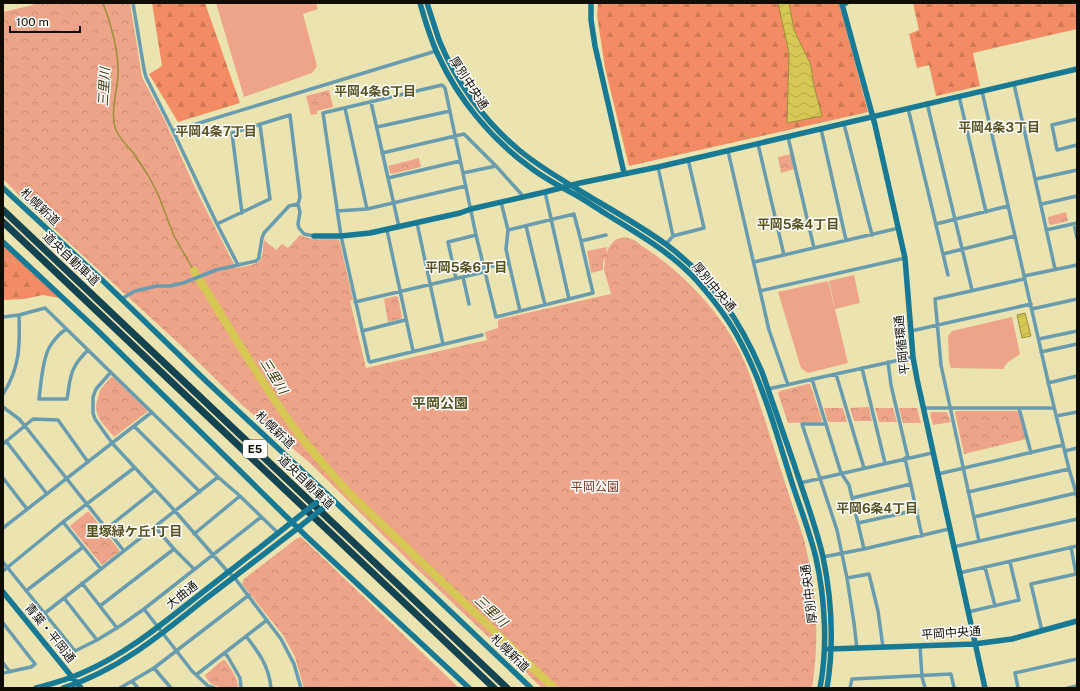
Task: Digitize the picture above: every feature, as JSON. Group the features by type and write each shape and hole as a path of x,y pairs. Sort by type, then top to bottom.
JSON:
{"highway":[{"name":"道央自動車道","path":"3,210 507,688"},
{"name":"道央自動車道","path":"3,222 494,688"}],"street":[{"path":"133,3 146,77 238,265"},
{"name":"厚別中央通","path":"420,3 436,51 456,88 468,106 490,131 510,152 552,182 648,241 673,259 696,280 712,298 742,343 762,390 805,520 816,559 820,580 824,649 823,673 820,688"},
{"name":"厚別中央通","path":"427,3 439,41 449,62 473,101 491,123 518,150 536,164 666,244 701,275 711,286 743,331 752,348 768,389 817,534 823,557 829,596 831,649 827,688"},
{"path":"591,3 590,20 595,46 624,173"},
{"name":"平岡循環通","path":"843,3 873,117 899,228 905,258 913,356 932,453 985,688"},
{"path":"173,131 436,51"},
{"path":"242,213 232,133 290,115 300,197 298,204 300,212 298,224 299,228 304,234 314,236 341,236 386,230 624,173 658,167 844,124 927,103 1077,71"},
{"path":"1014,84 1042,204 1055,269"},
{"path":"482,335 370,362 341,236 323,113 442,85 445,88 476,235 496,317 593,293 574,214 508,230"},
{"path":"974,517 1077,495 1069,469 1048,383 982,91"},
{"path":"959,96 986,212"},
{"path":"371,102 399,227"},
{"path":"927,103 972,290"},
{"path":"345,108 367,209"},
{"path":"908,108 948,275"},
{"path":"377,126 450,111"},
{"path":"1077,119 1052,125 1057,150 1077,145"},
{"path":"844,124 872,235"},
{"path":"217,224 270,199 260,125"},
{"path":"821,129 846,240"},
{"path":"382,153 464,134 524,197"},
{"path":"788,137 814,248"},
{"path":"758,144 784,255"},
{"path":"728,151 769,330 788,385"},
{"path":"666,244 673,236 704,228 688,159"},
{"path":"388,178 460,161"},
{"path":"463,173 496,166"},
{"path":"658,167 673,236"},
{"path":"1036,179 1077,170"},
{"path":"337,211 367,209 466,186"},
{"name":"札幌新道","path":"3,188 122,299 206,381 531,688"},
{"path":"544,192 569,300"},
{"path":"1042,204 1077,196"},
{"path":"501,202 508,230 506,249 520,310"},
{"path":"122,299 135,291 157,286 170,286 206,273 256,261 264,233 289,206 298,204"},
{"path":"936,224 1008,206"},
{"path":"417,222 443,344"},
{"path":"1046,230 1075,223 1077,238"},
{"path":"526,226 545,305"},
{"path":"754,262 899,228"},
{"path":"386,230 413,351"},
{"path":"456,278 448,242 476,235"},
{"path":"581,241 606,235"},
{"path":"943,254 1015,236"},
{"path":"3,242 95,328 298,528 469,688"},
{"path":"760,290 905,258"},
{"path":"356,302 456,278 509,263"},
{"path":"979,541 941,365 935,299 1077,264"},
{"path":"463,276 469,304"},
{"path":"1032,309 1077,299"},
{"path":"912,331 1031,304"},
{"path":"3,317 19,315 45,308 218,477 278,533"},
{"path":"3,394 9,385 17,363 20,342 19,315"},
{"path":"362,331 405,320"},
{"path":"66,329 58,336 48,349 39,399 67,399 73,369 88,350"},
{"path":"1038,339 1077,330"},
{"path":"1041,352 1077,344"},
{"path":"762,390 913,356"},
{"path":"888,362 891,385 922,536"},
{"path":"862,368 885,463"},
{"path":"111,372 96,389 93,397 92,406 95,419 112,443 175,511 249,596 281,639 288,651 294,664 301,688"},
{"path":"836,374 864,468"},
{"path":"1048,383 1077,376"},
{"path":"812,379 841,473 849,485 864,549"},
{"path":"3,407 19,419 25,426 124,551"},
{"path":"923,408 1054,408"},
{"path":"1019,408 1030,453"},
{"path":"4,526 27,510 152,412"},
{"path":"1056,416 1077,412"},
{"path":"47,494 4,442 33,419 58,420 88,462"},
{"path":"825,424 802,424 837,530 847,578 857,649"},
{"path":"134,426 200,492"},
{"path":"937,474 1063,445"},
{"path":"1065,451 1077,448"},
{"path":"800,483 932,453"},
{"path":"3,571 63,522 134,468"},
{"path":"968,492 1069,469"},
{"path":"45,613 218,477"},
{"path":"3,478 27,510"},
{"path":"852,498 911,484"},
{"path":"106,529 155,490"},
{"name":"大曲通","path":"36,688 72,677 117,656 129,648 158,628 327,494"},
{"path":"194,534 240,496"},
{"name":"大曲通","path":"63,688 79,686 128,658 333,500"},
{"path":"858,523 917,510"},
{"path":"3,562 75,651 117,628 144,609 261,517"},
{"path":"953,547 1077,519"},
{"path":"63,522 101,569"},
{"path":"155,527 194,569"},
{"path":"823,557 922,536 949,528"},
{"path":"959,573 1077,546"},
{"path":"26,590 83,547"},
{"path":"1042,631 1031,584 1076,574 1071,547"},
{"path":"100,606 174,549"},
{"path":"968,612 1019,600 1010,562"},
{"path":"986,567 994,606"},
{"path":"847,578 869,574 878,612 883,647"},
{"path":"82,583 117,628"},
{"name":"青葉・平岡通","path":"3,592 79,686"},
{"path":"120,688 154,668 249,596"},
{"path":"64,598 97,640"},
{"path":"144,609 196,676 208,686 214,688"},
{"path":"196,676 267,620"},
{"name":"平岡中央通","path":"824,649 974,644 1012,639 1077,622"},
{"path":"3,623 35,664 31,667 3,673"},
{"path":"246,636 261,655 268,672 271,688"},
{"path":"920,646 922,676 925,688"},
{"path":"225,653 240,678 241,688"},
{"path":"1018,688 1015,673 1077,659"},
{"path":"3,663 10,672"},
{"path":"154,668 171,688"},
{"path":"850,688 852,679 951,674 954,688"},
{"path":"132,681 138,688"},
{"path":"1068,688 1077,686"}],"green space":[{"name":"平岡公園","path":"32,3 130,3 142,77 164,119 198,194 236,268 255,264 261,259 264,240 276,250 282,244 288,248 300,235 314,239 338,239 353,300 350,301 366,368 487,340 485,332 498,328 498,321 500,319 611,294 604,270 605,257 603,270 591,273 587,251 607,247 606,254 612,243 618,239 626,238 634,240 671,267 698,293 722,322 732,337 748,369 808,555 816,612 816,649 812,688 542,688 416,568 311,464 242,405 188,352 41,217 3,179 3,12 33,5"},
{"path":"152,3 205,3 240,103 178,122 149,74 162,66"},
{"path":"216,3 316,3 318,9 303,14 317,66 312,73 244,97"},
{"path":"598,3 839,3 868,112 629,166 605,68 597,15"},
{"path":"913,3 1077,3 1077,29 973,53 980,86 936,96 929,65 917,68 909,34 919,30"},
{"path":"329,90 333,107 317,111 317,114 311,115 306,96"},
{"path":"791,154 794,169 781,173 778,157"},
{"path":"419,158 421,167 392,174 390,173 388,166"},
{"path":"1066,212 1068,221 1051,225 1049,224 1048,217"},
{"path":"3,245 43,281 59,298 43,295 24,299 3,300"},
{"path":"854,275 860,303 835,309 829,281"},
{"path":"828,281 848,363 808,373 801,368 778,292"},
{"path":"396,296 398,297 402,317 401,319 388,322 384,299"},
{"path":"1012,317 1020,354 1008,362 1003,369 951,368 949,362 948,336 952,331"},
{"path":"111,377 113,377 148,411 114,437 100,420 96,405 100,390"},
{"path":"810,384 822,420 821,422 788,423 778,393 780,391"},
{"path":"869,407 872,421 854,421 850,408"},
{"path":"824,408 843,408 847,422 828,422"},
{"path":"875,408 893,408 897,422 879,422"},
{"path":"899,408 917,408 921,423 903,423"},
{"path":"956,411 1017,411 1019,412 1026,439 964,454 955,413"},
{"path":"947,412 951,422 933,425 930,413"},
{"path":"89,512 120,551 102,565 70,526"},
{"path":"301,537 459,688 304,688 295,657 283,635 242,584 244,579 296,539"},
{"path":"225,660 234,674 238,688 219,687 207,680 205,675"}],"water":[{"path":"778,3 789,3 794,30 811,65 813,82 822,116 787,123 789,53"},
{"path":"1025,313 1031,336 1022,338 1017,315"}],"waterway":[{"name":"三里川","path":"103,3 112,29 118,66 114,104 114,119 117,132 136,156 148,175 158,194 174,236 194,271"},
{"name":"三里川","path":"194,271 251,364 287,418 325,467 350,494 554,688"}],"district":[{"name":"平岡4条6丁目","path":"375,91"},
{"name":"平岡4条3丁目","path":"999,127"},
{"name":"平岡4条7丁目","path":"216,131"},
{"name":"平岡5条4丁目","path":"798,224"},
{"name":"平岡5条6丁目","path":"466,267"},
{"name":"平岡公園","path":"440,403"},
{"name":"平岡6条4丁目","path":"877,508"},
{"name":"里塚緑ケ丘1丁目","path":"134,531"}]}
